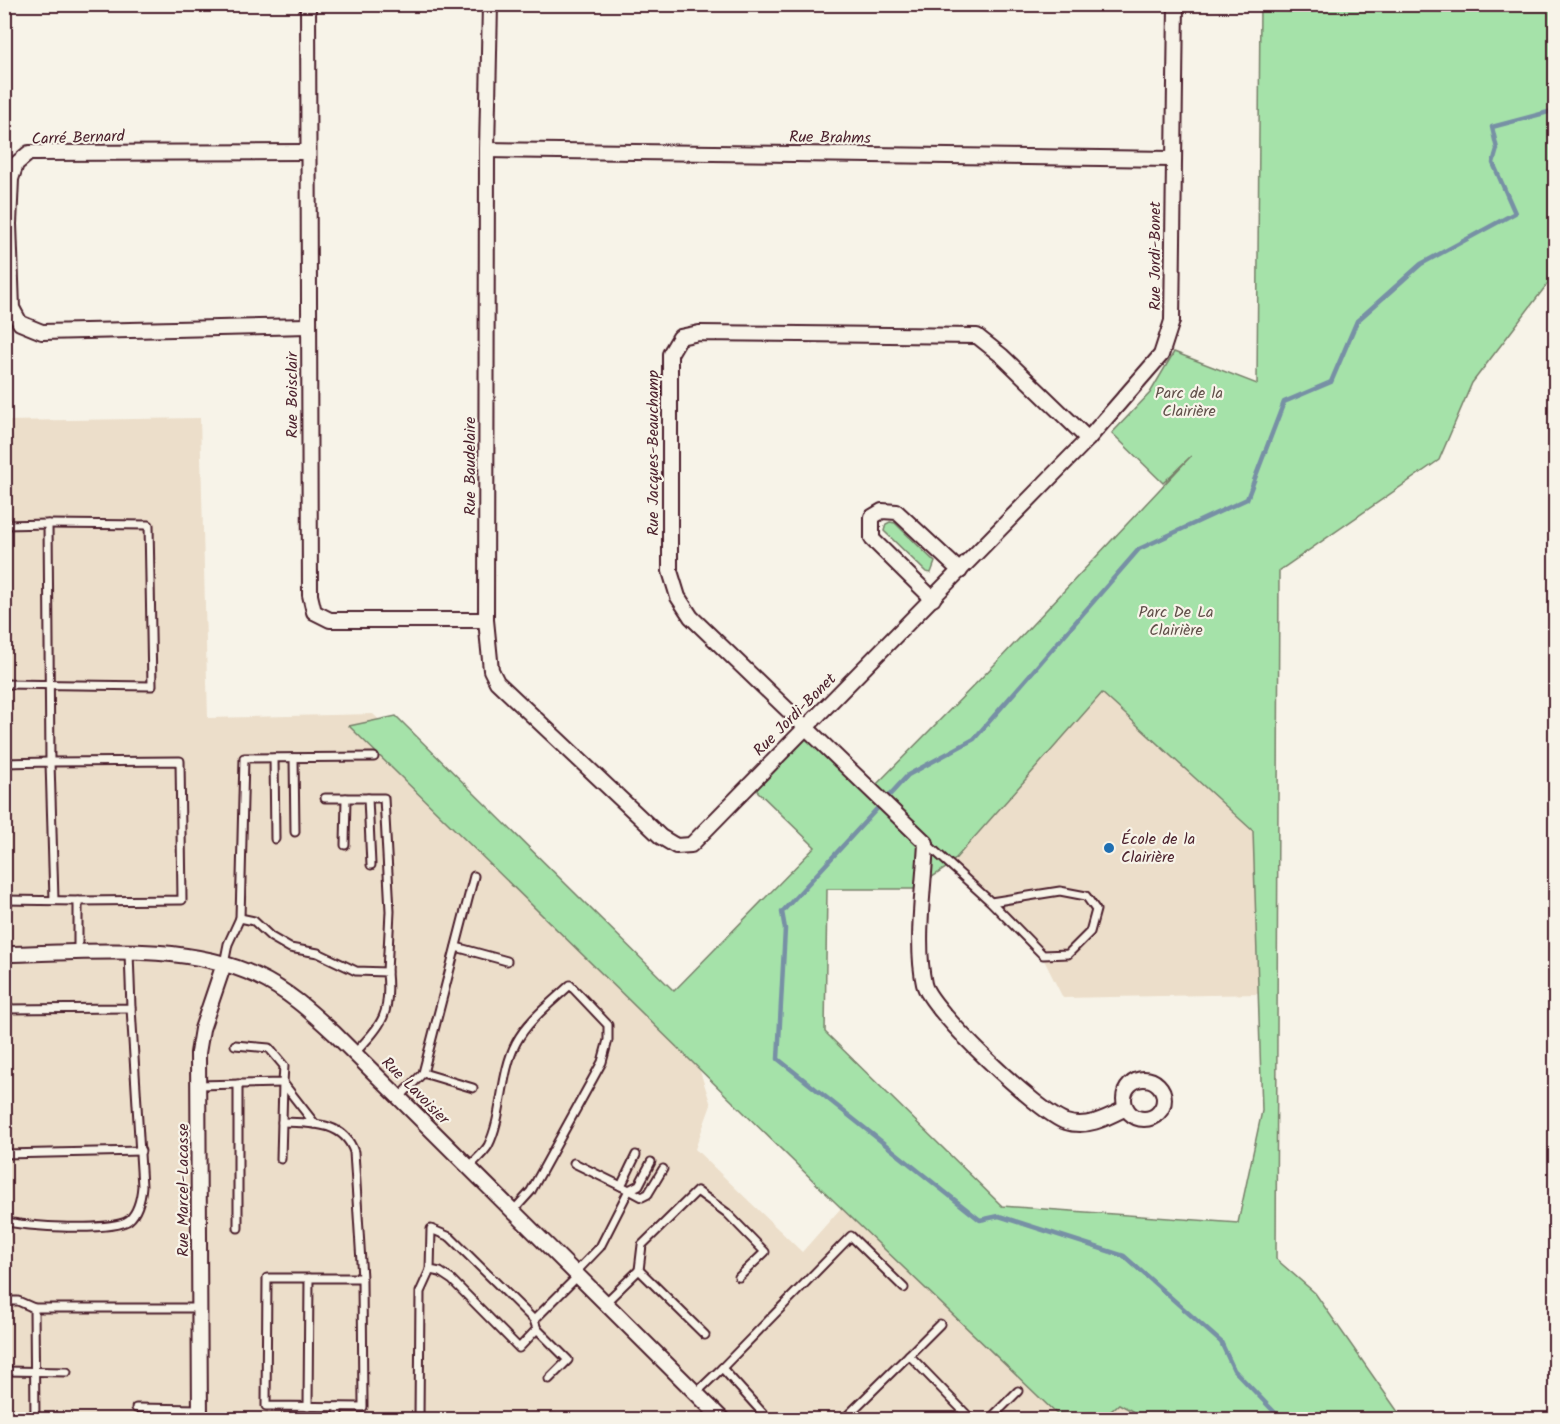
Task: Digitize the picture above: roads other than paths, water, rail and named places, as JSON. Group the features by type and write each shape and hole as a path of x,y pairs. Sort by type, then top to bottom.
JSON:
{"street":[{"name":"Rue Boisclair","path":"308,4 310,595 314,612 330,620 486,620"},
{"name":"Rue Baudelaire","path":"490,4 487,150 486,620 490,670 497,682 661,837 676,846"},
{"name":"Rue Jordi-Bonet","path":"676,846 691,845 1088,439 1161,354 1172,321 1172,159 1176,4"},
{"name":"Rue Brahms","path":"487,150 1172,159"},
{"name":"Carré Bernard","path":"308,152 29,153 16,164 11,179 9,224 12,308 20,323 42,332 308,326"},
{"name":"Rue Jacques-Beauchamp","path":"926,843 691,617 678,597 670,571 670,354 680,338 699,333 976,336 1002,356 1088,439"},
{"path":"933,598 872,538 872,518 882,511 897,512 960,571"},
{"path":"926,843 921,956 924,987 940,1013 1040,1108 1067,1123 1094,1123 1126,1108"},
{"name":"Rue Lavoisier","path":"4,954 171,954 224,964 257,976 280,988 317,1018 723,1419"},
{"name":"Rue Marcel-Lacasse","path":"200,1414 198,1053 202,1029 224,964"}],"lane":[{"path":"48,524 54,900"},
{"path":"4,525 149,525 152,686 4,684"},
{"path":"224,964 228,944 240,918 244,758 374,757"},
{"path":"274,758 275,839"},
{"path":"294,758 295,832"},
{"path":"4,764 180,761 182,900 4,900"},
{"path":"325,798 384,798 390,911 387,972 389,997 384,1016 375,1032 354,1054"},
{"path":"345,845 346,798"},
{"path":"368,798 371,865"},
{"path":"926,843 991,902 1042,955 1068,954 1090,932 1096,910 1086,896 1060,891 991,902"},
{"path":"399,1098 423,1073 474,876"},
{"path":"78,901 78,953"},
{"path":"240,918 254,921 271,937 290,948 318,953 356,971 387,972"},
{"path":"456,947 507,961"},
{"path":"4,1221 99,1227 124,1223 134,1214 141,1197 141,1151 129,953"},
{"path":"469,1167 481,1155 490,1139 507,1067 516,1042 531,1022 570,985 608,1025 609,1040 602,1062 531,1191 513,1211"},
{"path":"4,1009 131,1008"},
{"path":"235,1045 269,1048 284,1066 282,1159"},
{"path":"423,1073 473,1088"},
{"path":"198,1085 283,1083"},
{"path":"283,1083 315,1124"},
{"path":"238,1084 238,1228"},
{"path":"282,1122 315,1124 339,1131 351,1143 354,1152 362,1278 363,1407 266,1406 267,1278 362,1278"},
{"path":"4,1154 141,1151"},
{"path":"621,1186 636,1155"},
{"path":"534,1320 600,1246 629,1190 639,1185 651,1162"},
{"path":"574,1163 642,1197 648,1194 663,1169"},
{"path":"605,1303 639,1269 642,1245 697,1191 727,1213 765,1252 739,1277"},
{"path":"419,1419 420,1292 430,1270 431,1228 450,1237 534,1320 537,1329 568,1360 549,1379"},
{"path":"696,1393 851,1236 904,1288"},
{"path":"639,1269 705,1335"},
{"path":"430,1270 440,1272 452,1280 519,1348 537,1329"},
{"path":"308,1407 309,1278"},
{"path":"4,1301 18,1301 34,1308 200,1308"},
{"path":"34,1308 36,1419"},
{"path":"843,1419 940,1324"},
{"path":"909,1355 972,1419"},
{"path":"722,1368 769,1419"},
{"path":"4,1371 67,1372"},
{"path":"989,1419 1018,1391"},
{"path":"338,1407 338,1419"},
{"path":"136,1408 200,1414"}],"waterway":[{"path":"1282,1420 1234,1370 1221,1342 1124,1256 999,1216 980,1220 778,1059 785,929 782,912 908,775 974,739 1139,549 1247,499 1284,402 1331,382 1357,321 1421,264 1515,213 1493,163 1497,149 1492,127 1556,110"}],"place":[{"name":"École de la Clairière","path":"1109,848"}],"park label":[{"name":"Parc de la Clairière","path":"1189,402"},
{"name":"Parc De La Clairière","path":"1176,621"}]}
